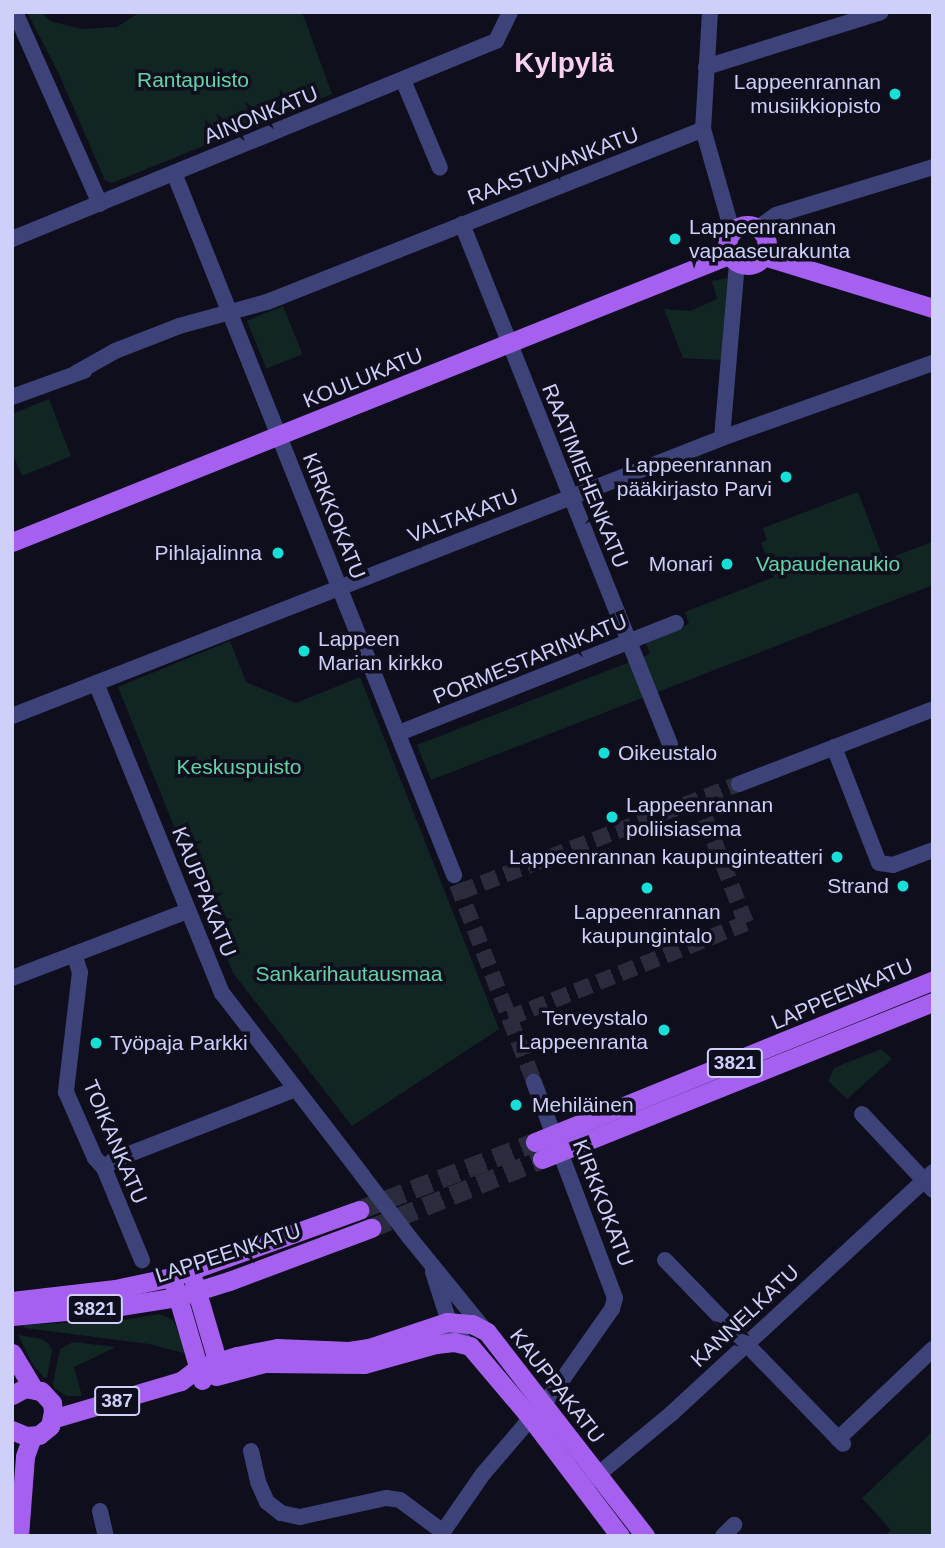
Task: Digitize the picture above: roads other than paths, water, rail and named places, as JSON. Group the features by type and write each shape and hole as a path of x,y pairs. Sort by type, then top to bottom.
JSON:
{"main road":[{"path":"745,225 758,228 768,243 764,257 751,265 733,259 727,241 732,231 745,225"},
{"path":"764,257 933,308"},
{"name":"KOULUKATU","path":"12,542 509,343 733,259"},
{"name":"LAPPEENKATU","path":"548,1147 933,980"},
{"name":"LAPPEENKATU","path":"548,1147 933,1002"},
{"name":"LAPPEENKATU","path":"12,1300 104,1290 182,1275 359,1210"},
{"name":"LAPPEENKATU","path":"12,1315 120,1307 178,1297 371,1228"},
{"path":"182,1275 197,1291 219,1369"},
{"path":"182,1275 178,1297 200,1375"},
{"path":"219,1369 277,1348 349,1351 369,1348 456,1320"},
{"name":"KAUPPAKATU","path":"456,1320 487,1332 536,1411 590,1481 645,1536"},
{"path":"219,1369 265,1363 364,1364 436,1344 454,1342 470,1346"},
{"name":"KAUPPAKATU","path":"470,1346 536,1411"},
{"path":"12,1353 33,1388 47,1396 52,1403 52,1419"},
{"name":"387","path":"19,1536 25,1456 18,1434 45,1431 52,1419 219,1369"},
{"path":"12,1395 25,1388 33,1388"},
{"name":"KAUPPAKATU","path":"590,1481 620,1536"}],"street":[{"path":"15,12 100,204"},
{"name":"AINONKATU","path":"12,239 496,41 510,12"},
{"path":"710,12 703,129 732,231"},
{"path":"706,67 881,12"},
{"path":"402,80 440,168"},
{"name":"RAASTUVANKATU","path":"12,397 184,336 229,311 267,302 703,129"},
{"path":"758,228 776,215 933,167"},
{"name":"KIRKKOKATU","path":"174,173 454,875"},
{"name":"RAATIMIEHENKATU","path":"462,224 670,744"},
{"path":"722,438 733,259"},
{"name":"VALTAKATU","path":"12,716 722,438 933,363"},
{"name":"PORMESTARINKATU","path":"399,733 676,623"},
{"name":"KAUPPAKATU","path":"96,683 222,993 431,1266 470,1346"},
{"path":"739,784 933,709"},
{"path":"834,747 879,863 893,865 933,850"},
{"path":"13,977 187,911"},
{"name":"TOIKANKATU","path":"74,954 80,972 66,1092 95,1158 104,1168 142,1261"},
{"name":"KIRKKOKATU","path":"534,1082 548,1147 615,1298 611,1309 536,1411"},
{"path":"104,1168 114,1160 296,1089"},
{"path":"862,1114 930,1181"},
{"name":"KANNELKATU","path":"590,1481 930,1181"},
{"path":"665,1260 745,1347 840,1442 933,1349"},
{"name":"KAUPPAKATU","path":"431,1266 456,1320"},
{"path":"436,1344 456,1320"},
{"path":"251,1451 267,1502 281,1513 300,1517 386,1498 400,1500 441,1534 483,1474 536,1411"},
{"path":"100,1511 106,1536"}],"tunnel":[{"path":"460,892 739,784"},
{"path":"509,1018 746,923 698,800"},
{"path":"457,884 534,1082"},
{"path":"359,1210 535,1142"},
{"path":"371,1228 542,1159"}],"place":[{"name":"Lappeenrannan musiikkiopisto","path":"895,94"},
{"name":"Lappeenrannan vapaaseurakunta","path":"675,239"},
{"name":"Lappeenrannan pääkirjasto Parvi","path":"786,477"},
{"name":"Pihlajalinna","path":"278,553"},
{"name":"Monari","path":"727,564"},
{"name":"Lappeen Marian kirkko","path":"304,651"},
{"name":"Oikeustalo","path":"604,753"},
{"name":"Lappeenrannan poliisiasema","path":"612,817"},
{"name":"Lappeenrannan kaupunginteatteri","path":"837,857"},
{"name":"Strand","path":"903,886"},
{"name":"Lappeenrannan kaupungintalo","path":"647,888"},
{"name":"Terveystalo Lappeenranta","path":"664,1030"},
{"name":"Työpaja Parkki","path":"96,1043"},
{"name":"Mehiläinen","path":"516,1105"}],"district":[{"name":"Kylpylä","path":"564,63"}],"park label":[{"name":"Rantapuisto","path":"193,80"},
{"name":"Vapaudenaukio","path":"828,564"},
{"name":"Keskuspuisto","path":"239,767"},
{"name":"Sankarihautausmaa","path":"349,974"}]}
